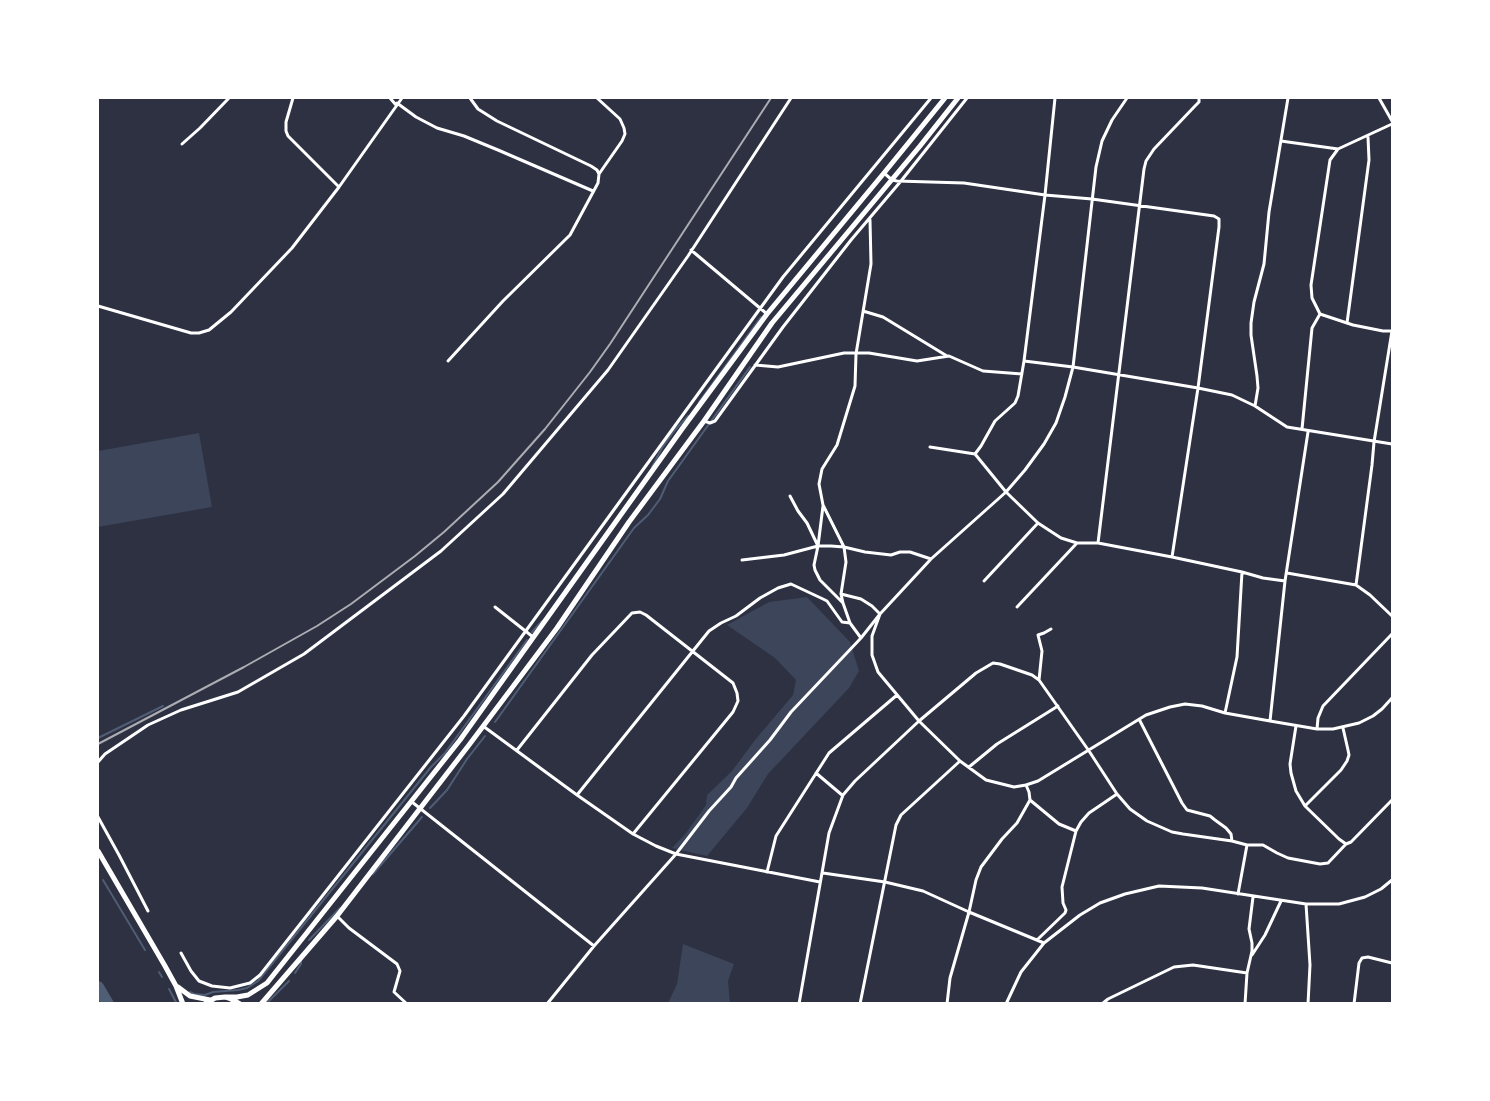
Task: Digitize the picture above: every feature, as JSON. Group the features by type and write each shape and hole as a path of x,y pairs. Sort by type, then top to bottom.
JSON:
{"highway":[{"path":"177,986 190,996 208,1002 248,994 267,982 460,740 767,314 945,98"},
{"path":"261,1004 337,916 557,628 629,522 704,421 772,323 958,98"},
{"path":"98,851 177,986 183,1004"},
{"path":"225,998 240,1004"}],"street":[{"path":"182,144 229,98"},
{"path":"293,98 286,122 288,136 339,187"},
{"path":"390,98 416,117 437,128 489,146 593,191"},
{"path":"98,306 191,333 209,330 231,312 292,248 339,187 402,98"},
{"path":"470,98 478,109 497,121 591,166 599,174"},
{"path":"448,362 503,300 570,235 598,183 599,174 625,135 620,119 597,98"},
{"path":"98,762 105,754 148,725 182,710 238,693 304,654 441,551 504,494 608,370 691,250 791,98"},
{"path":"181,953 199,981 213,986 230,988 250,983 260,975 464,716 803,252 931,98"},
{"path":"704,421 710,423 714,421 789,318 967,98"},
{"path":"975,454 984,442 994,421 1015,403 1018,396 1045,195 1054,98"},
{"path":"547,1004 594,946 676,854 791,712 931,560 1006,492 1044,444 1056,423 1073,367 1096,167 1102,141 1112,120 1127,98"},
{"path":"1098,543 1144,169 1154,149 1195,106 1199,98"},
{"path":"1255,406 1258,388 1251,323 1264,264 1269,212 1288,98"},
{"path":"1356,585 1374,442 1392,331 1353,325 1320,314 1312,298 1311,285 1330,160 1338,149 1392,122 1378,98"},
{"path":"1347,322 1369,160 1368,136"},
{"path":"1280,141 1338,149"},
{"path":"884,173 892,180 964,183 1214,216 1219,219 1220,226 1198,388 1172,557"},
{"path":"861,638 850,623 843,603 841,594 846,562 844,547 823,506 819,484 822,469 837,445 855,386 856,354 871,264 870,218"},
{"path":"691,250 767,314"},
{"path":"863,311 883,317 949,357 983,371 1022,374"},
{"path":"1302,430 1312,328 1320,314"},
{"path":"755,365 778,368 844,353 876,354 917,361 949,357"},
{"path":"1024,361 1073,367 1232,395 1255,406 1287,427 1392,444"},
{"path":"1270,721 1285,581 1308,431"},
{"path":"930,447 975,454 1006,492 1038,523 1061,538 1077,543 1098,543 1172,557 1285,581"},
{"path":"790,496 818,546"},
{"path":"823,506 814,565 816,574 822,582 843,603"},
{"path":"984,581 1038,523"},
{"path":"1017,607 1077,543"},
{"path":"742,560 784,555 818,546 844,547 891,555 910,552 931,560"},
{"path":"1225,713 1237,657 1242,572"},
{"path":"1287,573 1356,585 1392,616"},
{"path":"577,795 709,631 736,616 760,598 791,584 827,601 842,622 850,623"},
{"path":"841,594 865,602 880,614"},
{"path":"495,608 533,637"},
{"path":"517,750 592,655 632,613 640,612 646,615 733,683 738,701 733,712 633,834"},
{"path":"880,614 872,636 872,655 878,672 919,721 960,761 986,780 1014,787 1038,781 1139,719 1156,711 1185,704 1317,729 1342,728 1359,723 1373,716 1392,698"},
{"path":"1039,680 1042,651 1038,635 1051,629"},
{"path":"1317,729 1318,718 1323,706 1392,634"},
{"path":"799,1004 829,834 843,795 919,721 976,673 993,663 1032,675 1039,680 1117,794 1146,821 1161,827 1183,834 1247,845 1263,845 1288,858 1320,864 1328,863 1392,800"},
{"path":"767,872 776,836 830,753 897,695"},
{"path":"969,767 997,744 1058,706"},
{"path":"1139,719 1187,810 1201,813 1215,820 1231,834 1232,841"},
{"path":"483,726 633,834 656,846 676,854 820,882"},
{"path":"1296,726 1291,754 1291,773 1296,791 1305,806 1339,840 1346,844"},
{"path":"1305,806 1347,761 1349,755 1342,728"},
{"path":"860,1004 896,825 901,815 960,761"},
{"path":"816,773 843,795"},
{"path":"947,1004 950,978 976,880 981,867 1002,838 1017,823 1030,800 1026,785"},
{"path":"1036,940 1065,914 1062,887 1076,831 1089,813 1117,794"},
{"path":"1030,800 1059,824 1076,831"},
{"path":"411,801 594,946"},
{"path":"98,817 148,911"},
{"path":"1238,894 1247,845"},
{"path":"823,873 885,882 923,891 1044,943"},
{"path":"1006,1004 1021,972 1044,943 1080,915 1100,903 1125,894 1159,886 1202,888 1306,904 1339,904 1365,897 1392,880"},
{"path":"1388,884 1392,886"},
{"path":"1245,1004 1247,974 1251,957 1252,942 1249,929 1253,897"},
{"path":"1251,957 1265,935 1281,901"},
{"path":"1306,904 1310,965 1308,1004"},
{"path":"337,916 349,928 397,964 400,971 394,992 407,1004"},
{"path":"1353,1004 1359,963 1362,958 1368,957 1392,963"},
{"path":"1102,1004 1174,967 1193,965 1247,974"}],"shaded area":[{"path":"199,433 212,507 98,527 98,451"},
{"path":"807,597 850,642 859,671 849,688 768,774 747,808 707,856 672,848 706,805 707,795 732,771 793,695 796,680 775,658 727,625 769,602"},
{"path":"683,944 734,964 728,981 730,1003 668,1003 677,984"}],"waterway":[{"path":"699,402 761,317"},
{"path":"495,722 634,528 660,499 668,481 750,367"},
{"path":"652,467 662,448 688,416"},
{"path":"532,632 542,621"},
{"path":"190,992 205,995 238,990 247,988 258,981 431,767 445,753 527,640"},
{"path":"98,738 163,706"},
{"path":"430,808 447,790 485,736"},
{"path":"373,874 422,817"},
{"path":"103,880 145,950"},
{"path":"309,940 340,908"},
{"path":"295,973 301,961"},
{"path":"159,972 162,977"},
{"path":"266,1004 289,981"},
{"path":"98,987 108,1004"},
{"path":"169,989 177,1004"}],"railway":[{"path":"98,744 244,667 351,604 444,532 498,482 545,429 610,344 771,98"}]}
